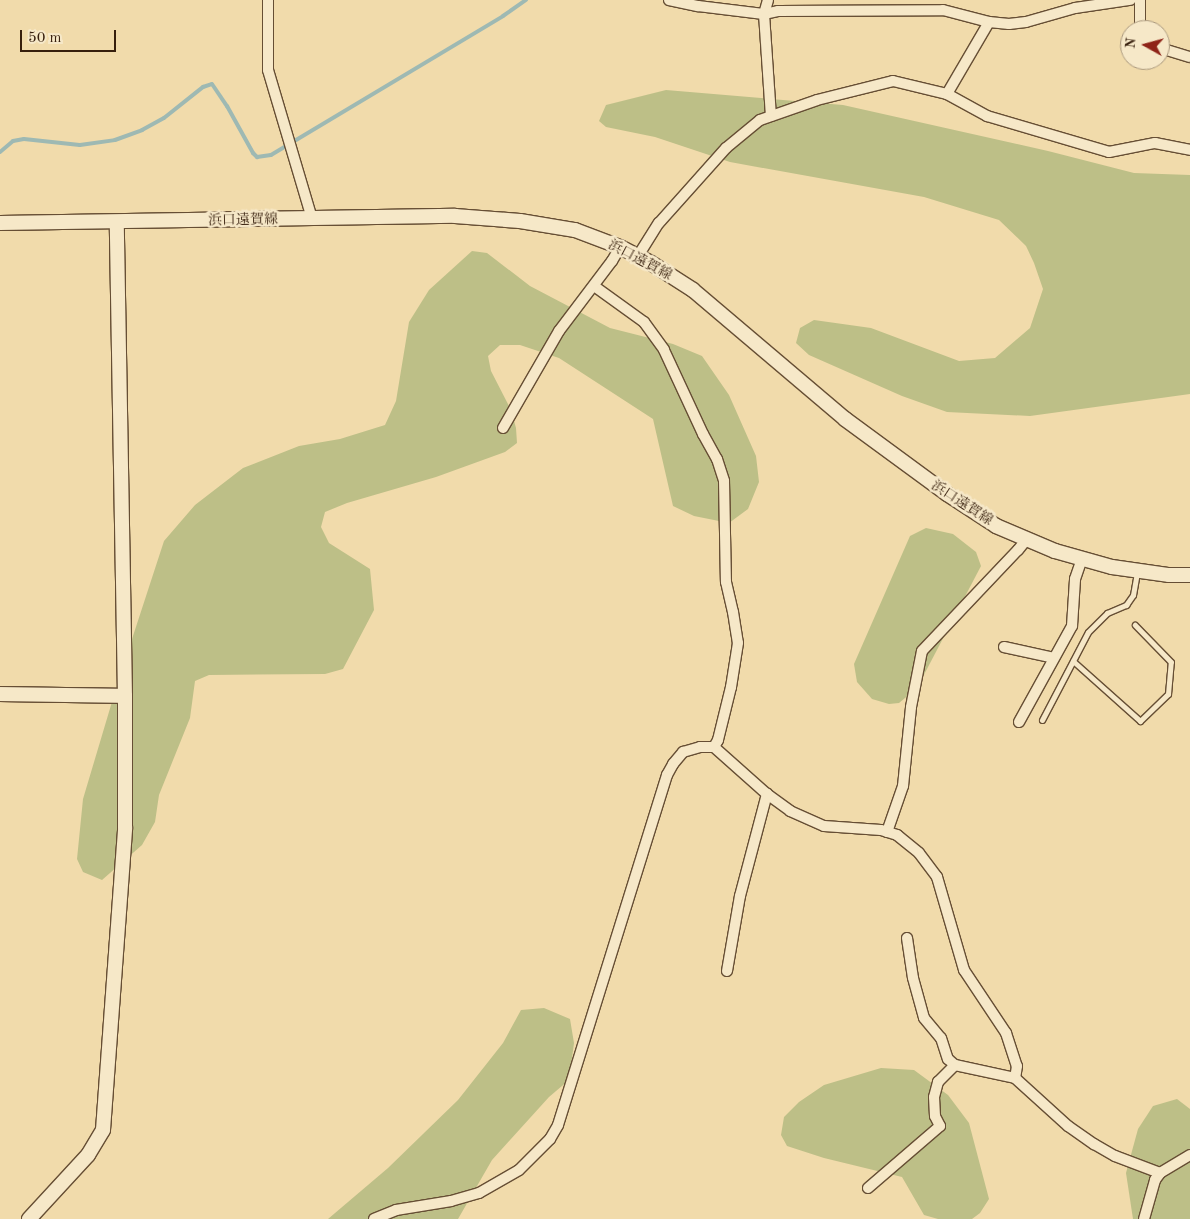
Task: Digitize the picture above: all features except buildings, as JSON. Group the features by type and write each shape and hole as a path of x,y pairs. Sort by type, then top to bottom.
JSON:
{"main road":[{"name":"浜口遠賀線","path":"0,223 454,216 520,221 575,230 620,246 693,290 845,419 890,454 996,526 1027,539 1112,567 1169,576 1190,575"},
{"path":"30,1219 88,1155 103,1130 125,828 125,696 117,222"},
{"path":"0,694 125,696"}],"street":[{"path":"268,0 268,70 312,218"},
{"path":"669,0 698,6 764,14 778,11 943,10 989,22 1026,22 1075,8 1130,0"},
{"path":"768,0 764,14 771,116"},
{"path":"1140,0 1140,20"},
{"path":"947,94 989,22"},
{"path":"1170,51 1190,57"},
{"path":"638,256 660,224 726,148 760,120 817,100 893,81 947,94 987,116 1109,152 1155,143 1190,150"},
{"path":"503,428 559,331 594,286 620,246"},
{"path":"594,286 644,322 664,350 703,434 717,459 724,481 726,582 734,612 738,644 731,687 718,740 714,747"},
{"path":"887,832 903,786 911,707 922,651 1027,539"},
{"path":"1019,722 1072,626 1075,579 1082,558"},
{"path":"1004,647 1054,658"},
{"path":"374,1219 396,1210 451,1201 479,1194 519,1170 550,1139 558,1125 667,775 683,752 700,747 714,747 767,794 790,811 824,826 887,832 897,835 920,853 937,876 958,956 964,970 1006,1033 1017,1066 1015,1078"},
{"path":"727,971 740,896 767,794"},
{"path":"907,938 913,978 924,1018 941,1038 948,1060 955,1065 1015,1078 1068,1126 1094,1144 1115,1156 1160,1173"},
{"path":"868,1188 940,1126 935,1116 934,1097 938,1082 955,1065"},
{"path":"1144,1219 1155,1180 1160,1173 1190,1155"}],"lane":[{"path":"1042,720 1088,632 1107,614 1126,604 1133,595 1137,571"},
{"path":"1073,661 1140,721 1168,694 1171,662 1135,625"}],"green space":[{"path":"666,90 843,105 1048,151 1134,173 1190,175 1190,394 1030,416 947,412 902,396 809,355 796,343 800,328 814,320 871,328 959,361 995,358 1030,328 1043,289 1026,246 999,220 924,197 730,162 655,137 606,127 599,121 606,105"},
{"path":"472,251 487,253 530,286 610,328 673,344 702,356 729,395 756,456 759,482 748,509 729,523 694,516 673,506 653,419 559,358 520,345 500,345 488,356 491,371 511,410 516,428 517,443 505,452 436,477 347,503 325,512 321,527 329,543 370,569 374,610 343,669 325,674 209,675 195,681 190,718 159,795 155,822 142,845 102,880 83,872 77,859 83,799 117,685 164,541 195,505 243,468 299,446 340,439 385,425 396,401 409,322 429,290"},
{"path":"926,528 953,534 976,552 981,566 917,688 899,703 889,704 872,699 857,682 854,664 910,536"},
{"path":"544,1008 570,1019 574,1043 569,1080 549,1097 492,1160 458,1219 328,1219 388,1168 458,1100 503,1043 521,1010"},
{"path":"881,1068 914,1070 948,1095 969,1123 989,1199 980,1213 972,1219 938,1219 924,1215 902,1177 824,1158 787,1146 781,1135 784,1117 799,1102 824,1085"},
{"path":"1177,1099 1190,1109 1190,1219 1133,1219 1126,1173 1138,1129 1153,1106"}],"waterway":[{"path":"0,152 13,141 24,139 80,145 115,140 142,130 164,118 203,87 212,84 227,106 253,153 257,157 271,155 503,16 526,0"}]}
